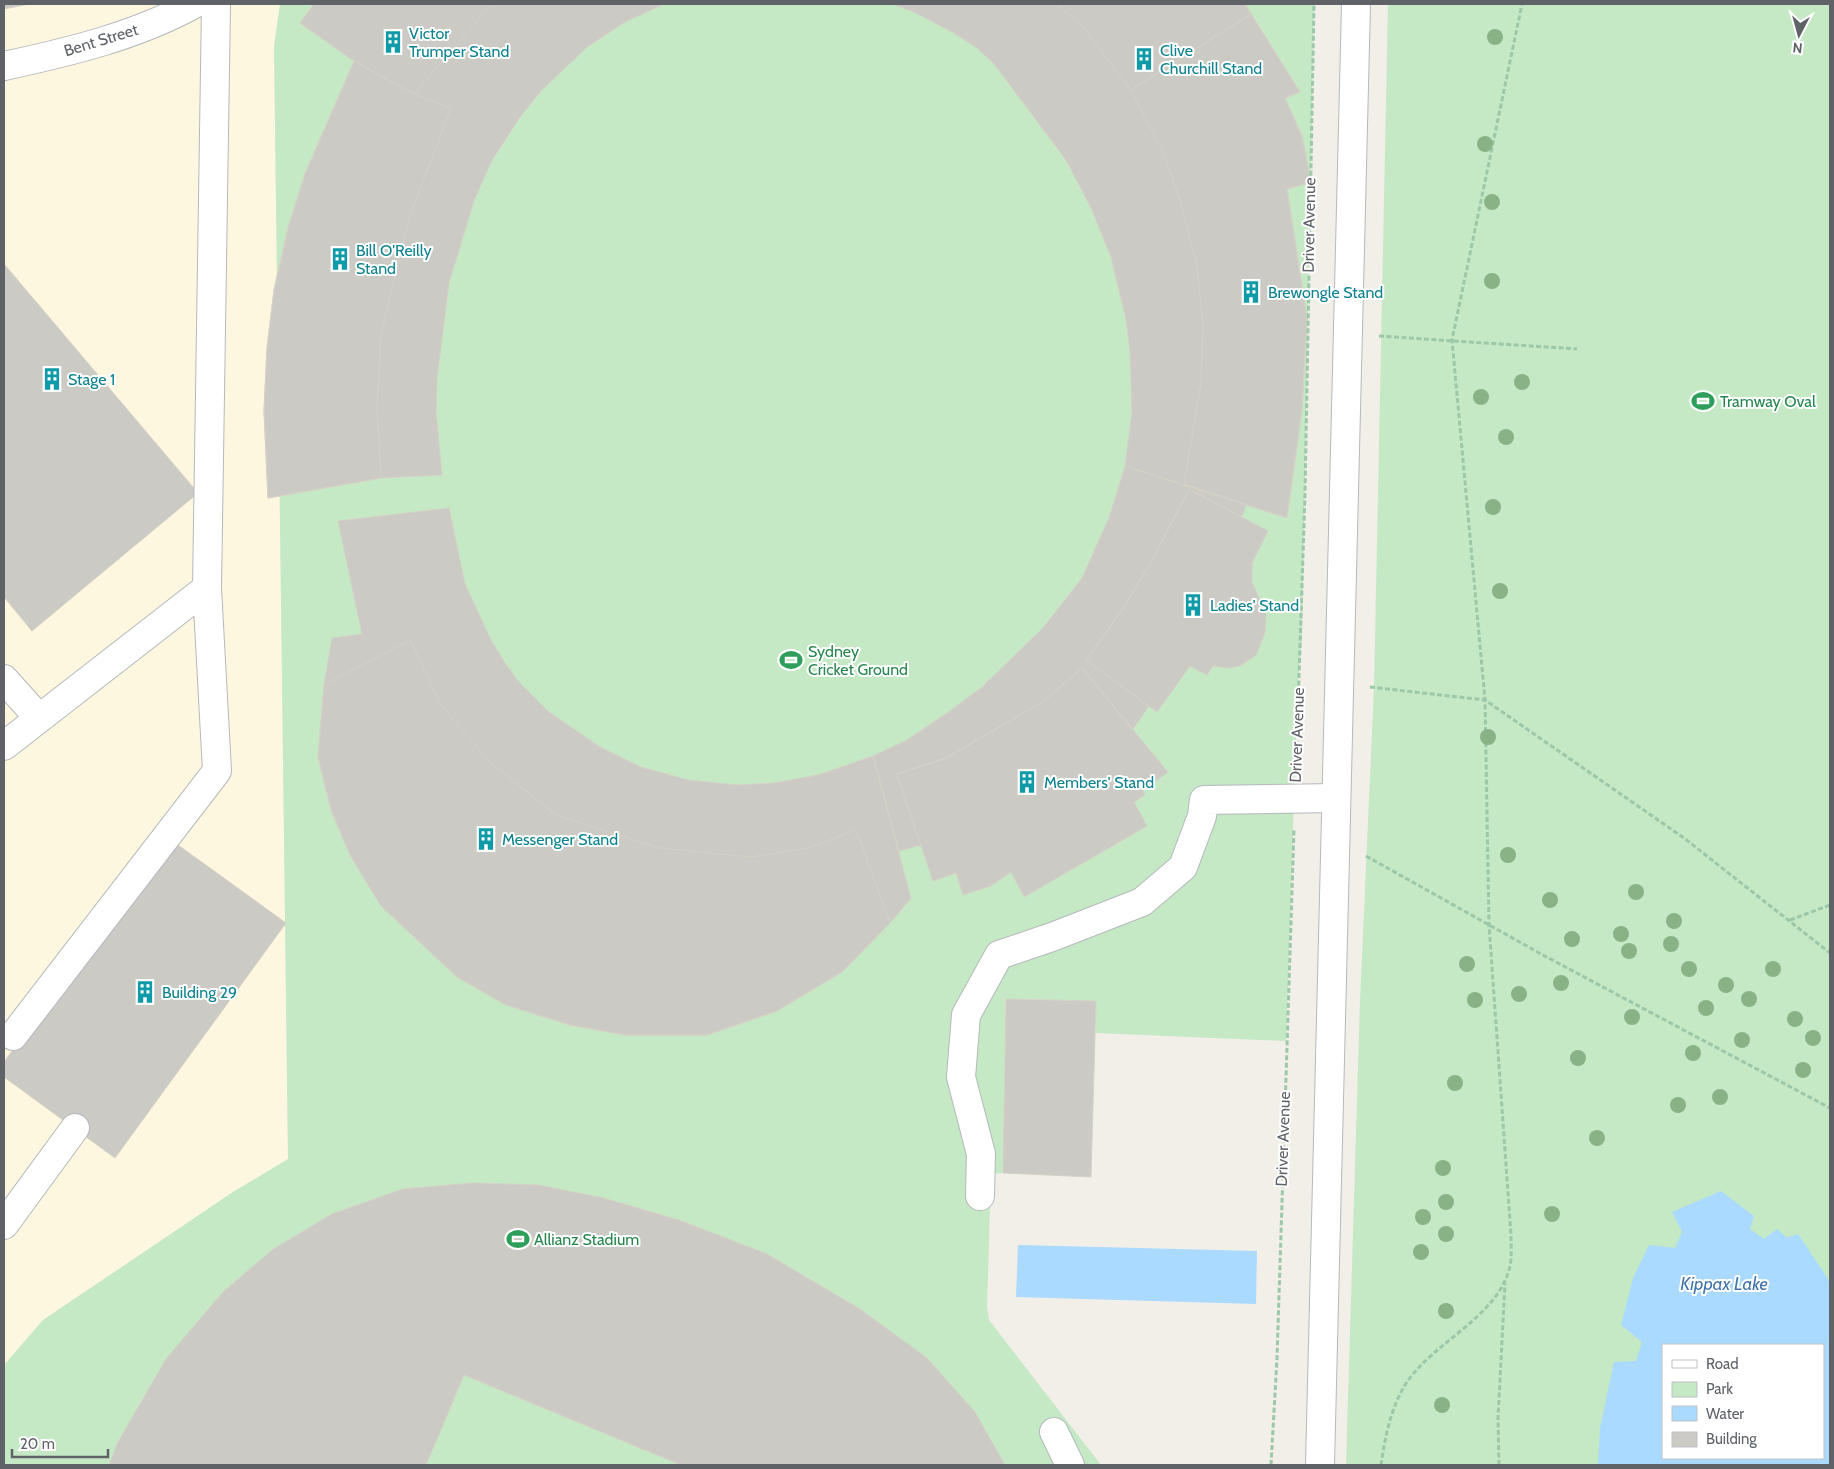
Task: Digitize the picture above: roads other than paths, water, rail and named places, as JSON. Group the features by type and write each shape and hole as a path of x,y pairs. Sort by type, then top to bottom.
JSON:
{"street":[{"name":"Bent Street","path":"4,66 75,50 165,20 194,4"},
{"path":"13,1036 217,770 207,588 216,4"},
{"path":"1320,1465 1356,4"},
{"path":"4,746 38,717 207,588"},
{"path":"4,679 38,717"},
{"path":"980,1196 982,1154 961,1076 966,1015 999,955 1052,937 1142,902 1183,867 1202,816 1204,800 1336,798"},
{"path":"4,1225 75,1128"},
{"path":"1054,1432 1070,1465"}],"water":[{"name":"Kippax Lake","path":"1721,1191 1754,1216 1750,1229 1764,1239 1777,1229 1787,1238 1798,1234 1830,1282 1830,1465 1598,1465 1600,1428 1614,1362 1636,1361 1642,1342 1621,1325 1633,1278 1649,1245 1675,1248 1682,1232 1672,1212"},
{"path":"1018,1245 1257,1251 1256,1304 1016,1297"}],"place":[{"name":"Victor Trumper Stand","path":"393,42"},
{"name":"Clive Churchill Stand","path":"1144,59"},
{"name":"Bill O'Reilly Stand","path":"340,259"},
{"name":"Brewongle Stand","path":"1251,292"},
{"name":"Stage 1","path":"52,379"},
{"name":"Tramway Oval","path":"1703,401"},
{"name":"Ladies' Stand","path":"1193,605"},
{"name":"Sydney Cricket Ground","path":"791,660"},
{"name":"Members' Stand","path":"1027,782"},
{"name":"Messenger Stand","path":"486,839"},
{"name":"Building 29","path":"145,992"},
{"name":"Allianz Stadium","path":"518,1239"}]}
